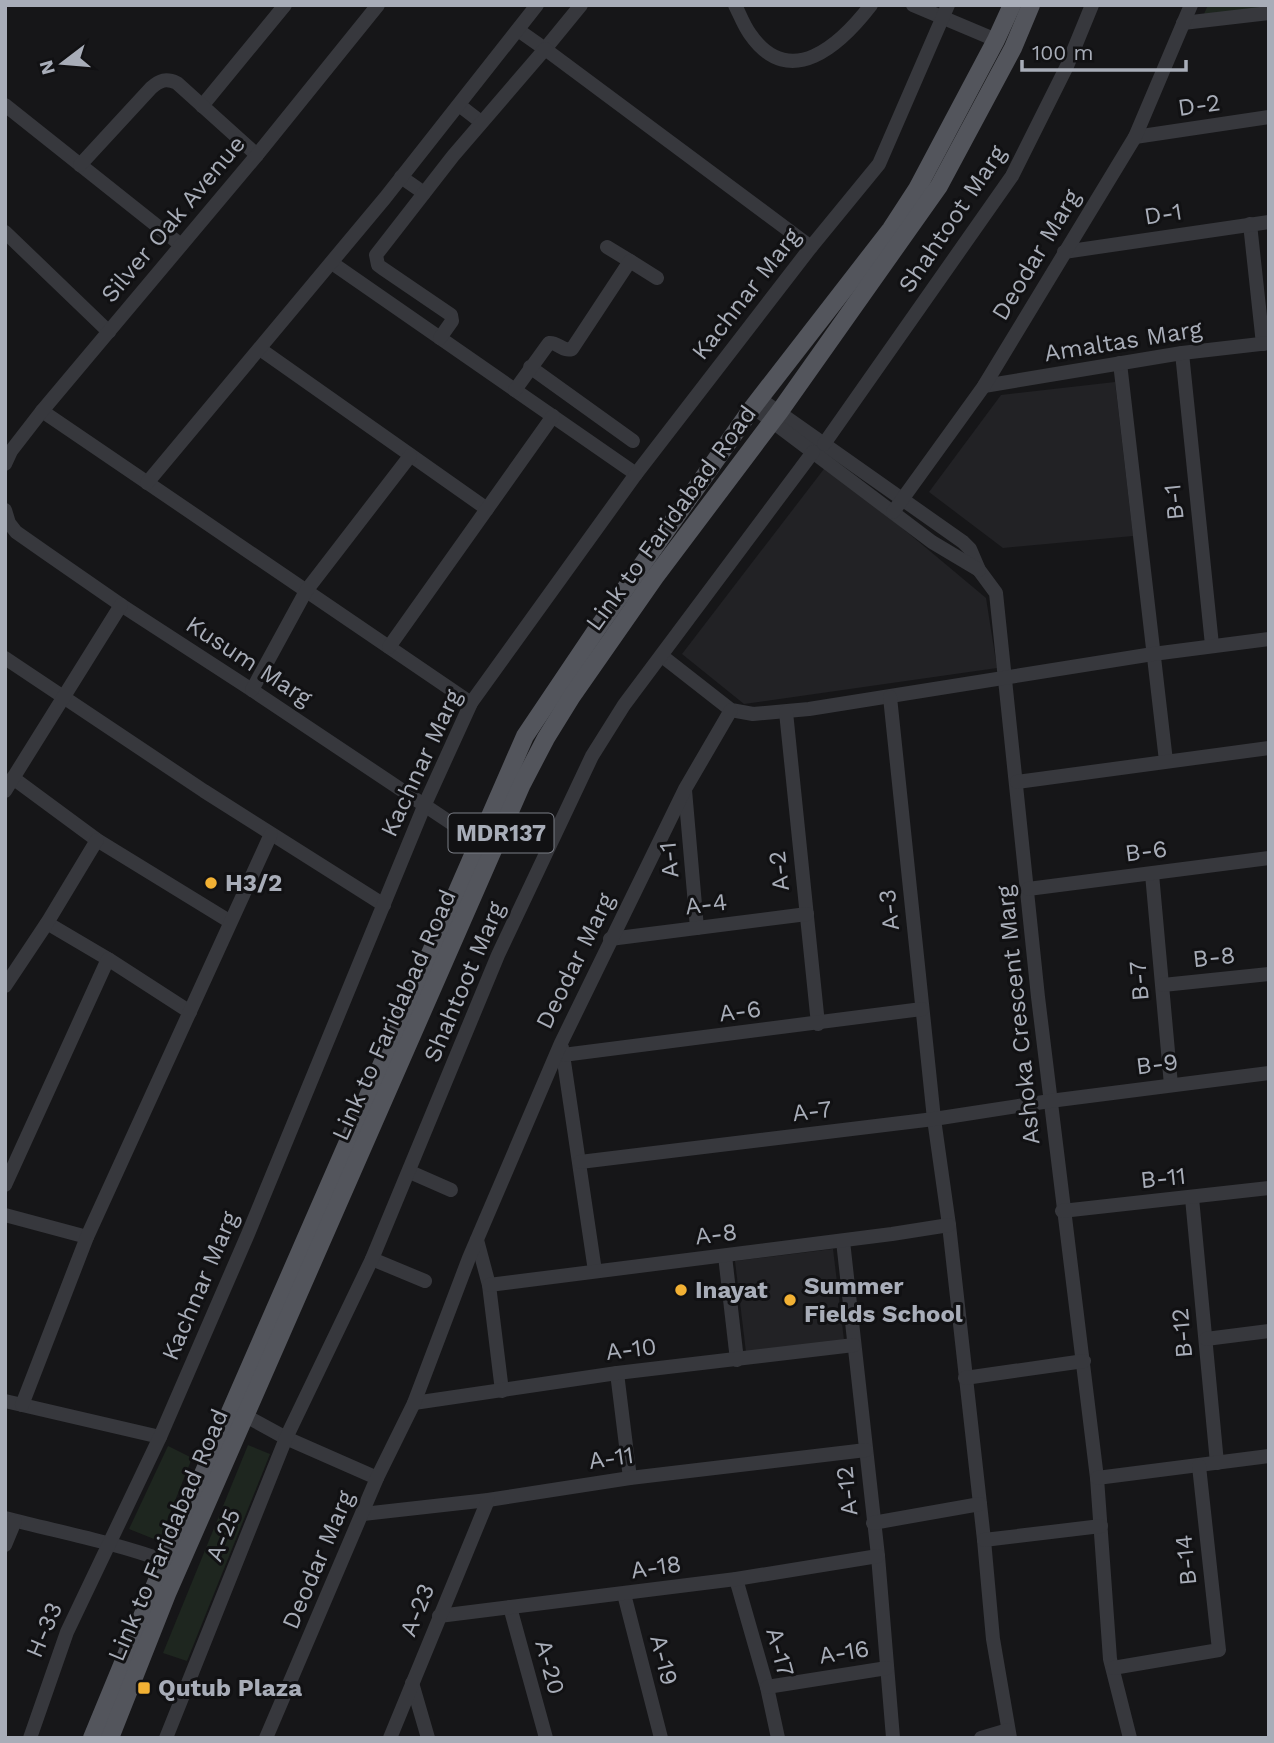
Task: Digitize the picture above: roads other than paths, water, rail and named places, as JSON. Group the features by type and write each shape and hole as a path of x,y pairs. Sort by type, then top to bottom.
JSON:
{"main road":[{"name":"Link to Faridabad Road","path":"92,1738 166,1561 526,736 590,639 756,403 860,270 917,189 1012,5"},
{"name":"Link to Faridabad Road","path":"110,1738 167,1594 517,796 546,738 655,577 776,416 939,186 1013,48 1031,5"}],"street":[{"path":"202,106 285,5"},
{"name":"Silver Oak Avenue","path":"5,464 10,451 42,411 257,155 378,5"},
{"path":"147,483 332,263 537,5"},
{"path":"440,338 452,321 451,315 382,268 376,260 379,250 481,122 581,5"},
{"path":"736,5 754,40 762,48 786,61 807,59 834,45 871,5"},
{"path":"913,5 945,12 996,40"},
{"name":"Shahtoot Marg","path":"328,1352 410,1171 498,955 605,732 819,448 1012,176 1067,66 1092,5"},
{"name":"Deodar Marg","path":"897,506 984,386 1135,137 1191,5"},
{"name":"Kachnar Marg","path":"109,1544 160,1437 253,1221 425,804 471,703 636,474 811,247 879,164 945,12"},
{"path":"1183,23 1269,13"},
{"path":"517,30 811,247"},
{"path":"80,164 159,81 168,79 177,83 257,155"},
{"path":"459,104 481,122"},
{"path":"5,105 181,245"},
{"name":"D-2","path":"1135,137 1269,117"},
{"path":"401,177 424,193"},
{"name":"D-1","path":"1064,252 1269,222"},
{"path":"1250,224 1266,343"},
{"path":"5,233 109,332"},
{"path":"607,247 657,278"},
{"path":"515,390 549,343 555,343 566,350 572,349 630,261"},
{"path":"332,263 636,474"},
{"name":"Amaltas Marg","path":"984,386 1120,363 1266,343"},
{"path":"260,349 487,509"},
{"name":"B-1","path":"1182,354 1212,645"},
{"path":"1120,363 1166,761"},
{"path":"530,368 633,441"},
{"name":"Ashoka Crescent Marg","path":"756,403 897,506 964,542 979,570 996,593 1062,1211 1084,1361 1097,1478 1107,1617 1113,1668 1130,1738"},
{"path":"42,411 471,703"},
{"path":"389,647 553,416"},
{"path":"252,690 306,591 410,456"},
{"name":"Kusum Marg","path":"5,510 9,523 16,532 121,605 478,841"},
{"path":"121,605 7,788 229,921"},
{"path":"666,651 731,710 753,714 890,697 1153,654 1269,639"},
{"path":"5,659 384,905"},
{"name":"A-3","path":"890,697 934,1119 949,1225 993,1639 1009,1734"},
{"name":"Deodar Marg","path":"266,1738 377,1478 414,1403 469,1258 610,939 685,789 731,710"},
{"name":"A-2","path":"786,712 818,1024"},
{"path":"1017,782 1269,748"},
{"name":"A-1","path":"685,789 697,928"},
{"path":"22,1405 87,1237 271,834"},
{"path":"5,986 97,840"},
{"name":"B-6","path":"1028,889 1269,858"},
{"name":"B-7","path":"1152,874 1171,1085"},
{"name":"A-4","path":"610,939 807,914"},
{"path":"47,923 190,1012"},
{"path":"5,1185 107,959"},
{"name":"B-8","path":"1163,985 1269,974"},
{"name":"A-6","path":"562,1049 818,1024 922,1009"},
{"path":"562,1049 595,1271"},
{"name":"B-9","path":"1050,1101 1269,1073"},
{"name":"A-7","path":"580,1162 934,1119 1050,1101"},
{"path":"410,1171 451,1190"},
{"name":"B-11","path":"1062,1211 1269,1188"},
{"name":"B-12","path":"1192,1198 1217,1463"},
{"path":"5,1215 87,1237"},
{"name":"A-8","path":"489,1285 844,1241 949,1225"},
{"path":"477,1240 489,1285 502,1391"},
{"name":"A-12","path":"844,1241 853,1345 878,1556 893,1738"},
{"path":"725,1256 737,1360"},
{"path":"372,1259 425,1281"},
{"path":"1206,1339 1269,1331"},
{"name":"A-10","path":"414,1403 617,1373 853,1345"},
{"name":"A-25","path":"166,1738 286,1438 328,1352"},
{"path":"965,1378 1084,1361"},
{"path":"617,1373 630,1478"},
{"path":"5,1401 160,1437"},
{"path":"246,1416 286,1438 377,1478"},
{"name":"A-11","path":"363,1514 866,1450"},
{"path":"1097,1478 1269,1456"},
{"name":"B-14","path":"1113,1668 1219,1650 1199,1466"},
{"name":"A-23","path":"390,1738 488,1500"},
{"path":"873,1523 980,1504"},
{"path":"5,1545 10,1520 45,1526 166,1561"},
{"path":"984,1540 1101,1526"},
{"name":"H-33","path":"30,1738 66,1632 109,1544"},
{"name":"A-18","path":"439,1616 736,1579 878,1556"},
{"name":"A-17","path":"736,1579 767,1687 778,1738"},
{"name":"A-19","path":"624,1594 661,1738"},
{"name":"A-20","path":"510,1607 546,1738"},
{"name":"A-16","path":"767,1687 887,1668"},
{"path":"412,1683 428,1738"},
{"path":"981,1738 1009,1734"}],"place":[{"name":"H3/2","path":"211,883"},
{"name":"Inayat","path":"681,1290"},
{"name":"Summer Fields School","path":"790,1300"},
{"name":"Qutub Plaza","path":"144,1688"}]}
